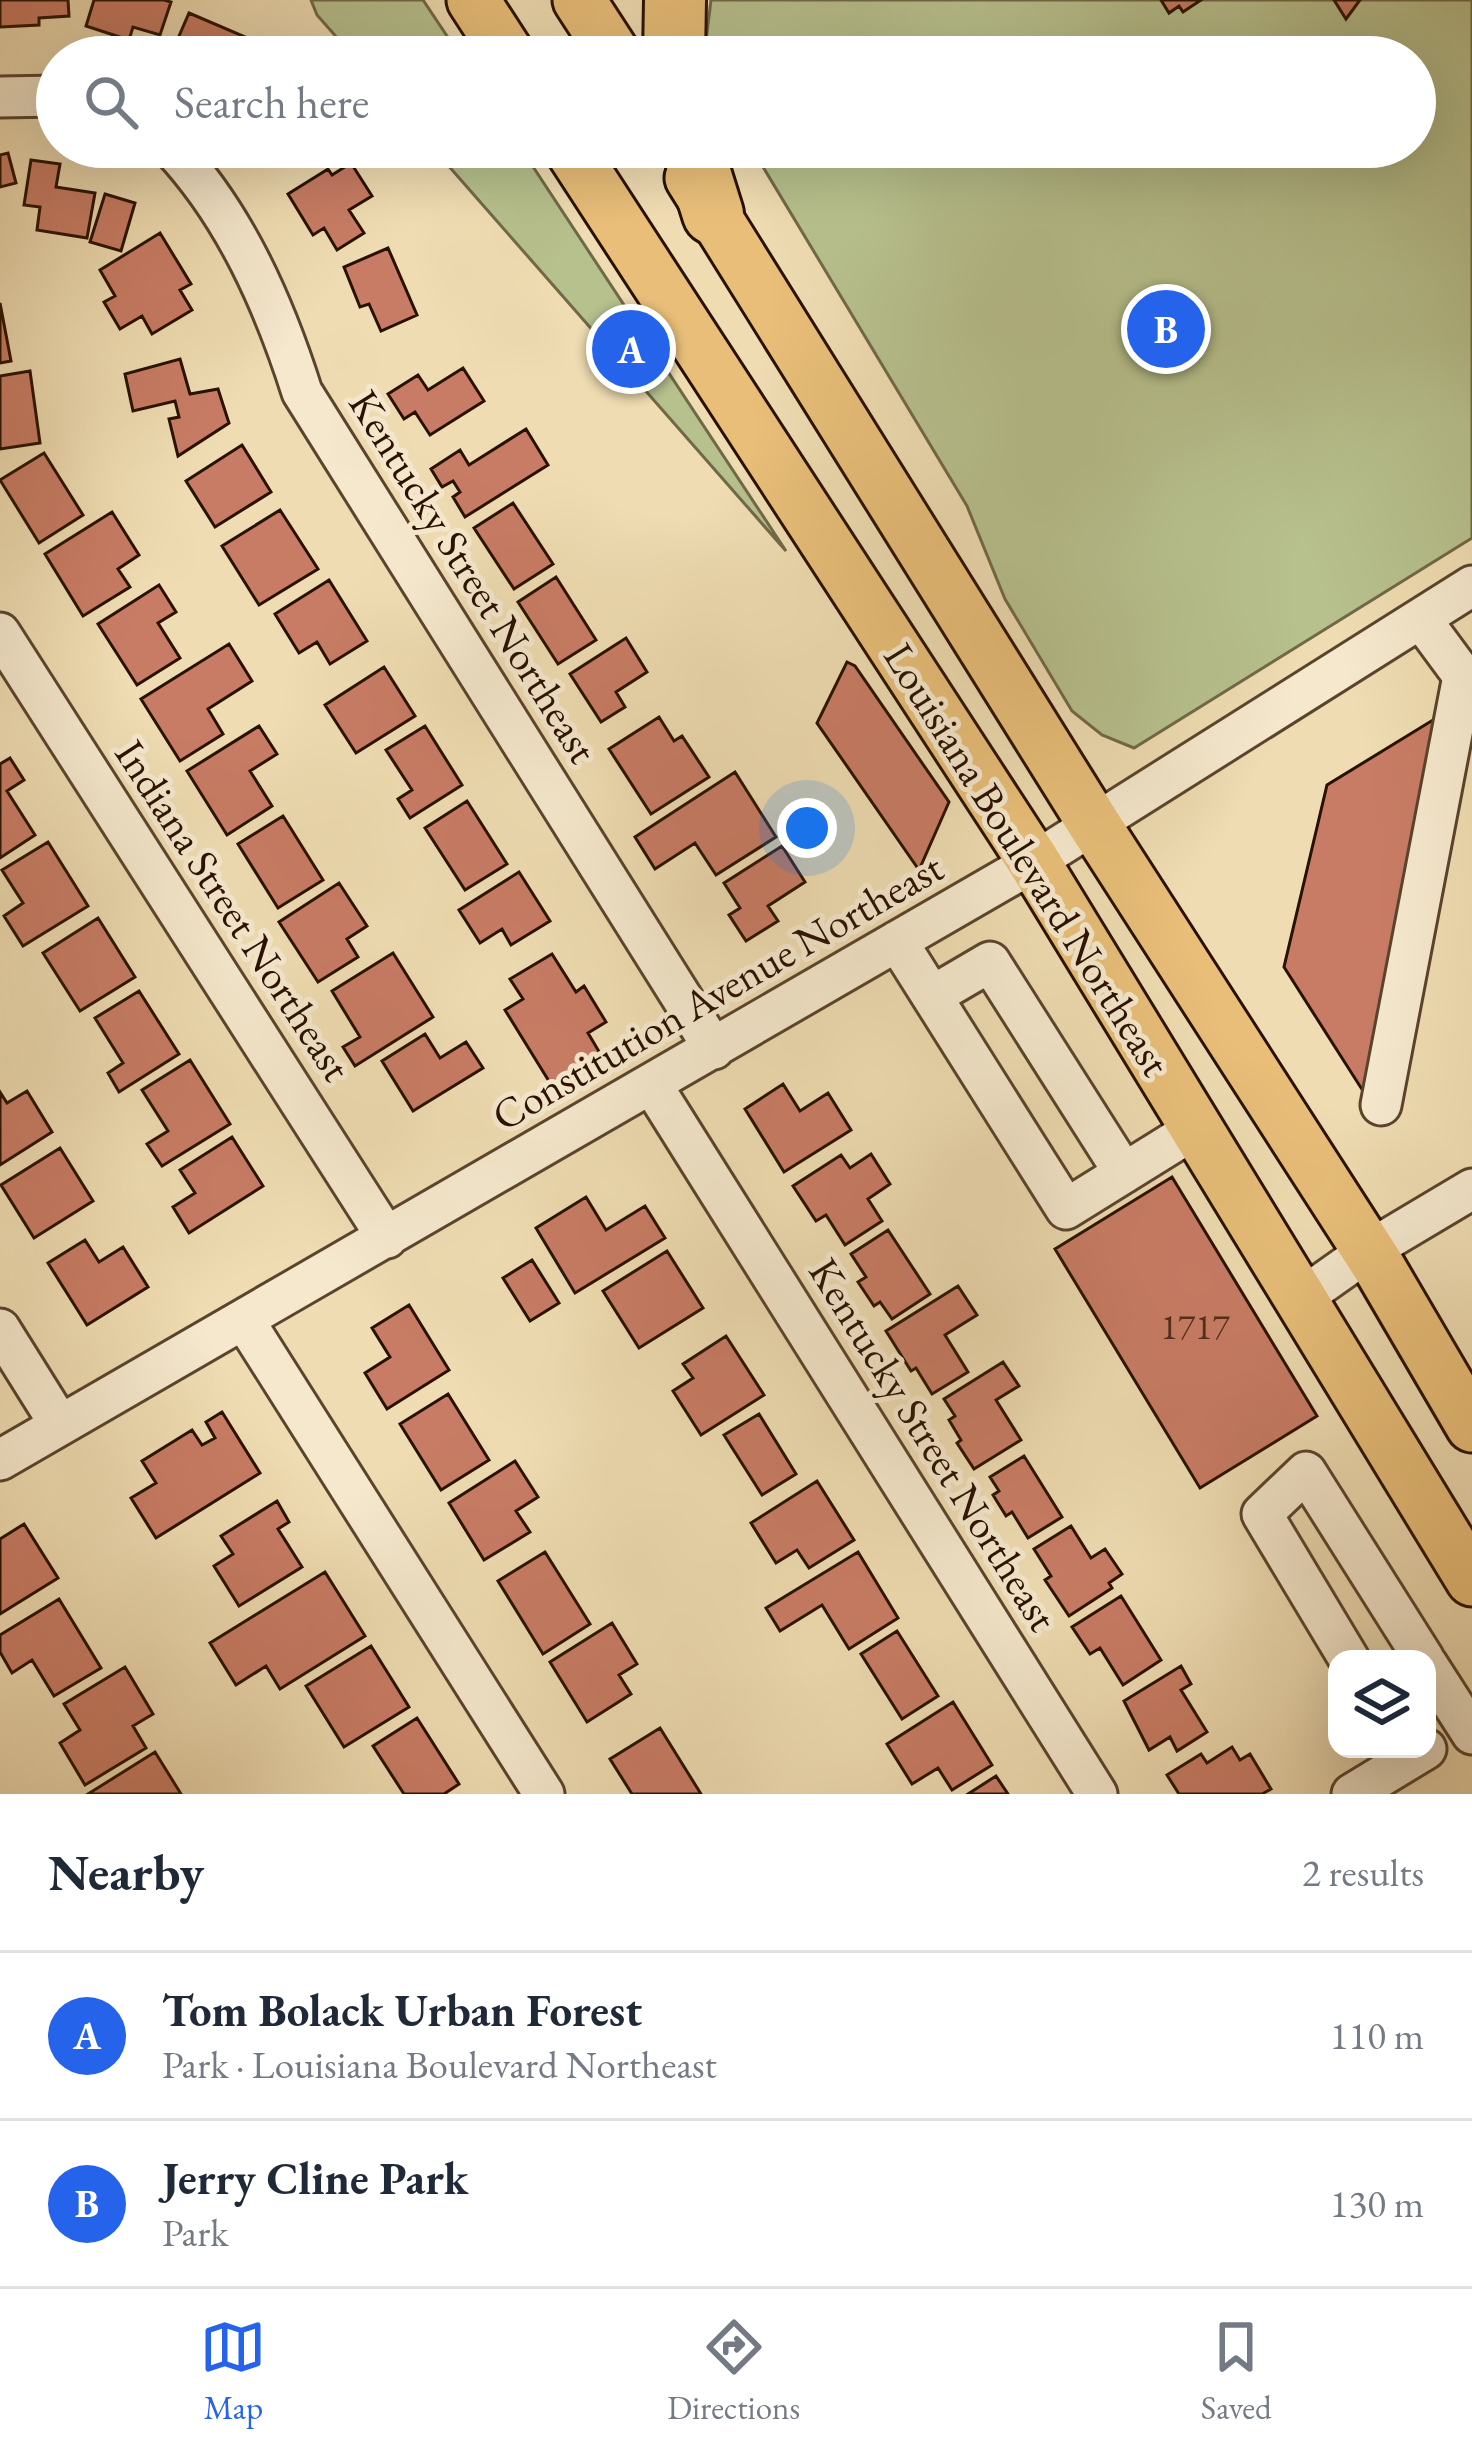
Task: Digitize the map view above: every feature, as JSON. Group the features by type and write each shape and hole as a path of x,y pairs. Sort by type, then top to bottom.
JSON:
{"highway":[{"path":"674,36 675,0"},
{"path":"699,168 713,214"}],"main road":[{"path":"473,0 496,36"},
{"path":"579,0 602,36"},
{"name":"Louisiana Boulevard Northeast","path":"583,168 1034,862 1472,1580"},
{"name":"Louisiana Boulevard Northeast","path":"685,168 1094,824 1368,1251 1472,1426"}],"street":[{"path":"0,97 36,96"},
{"name":"Kentucky Street Northeast","path":"191,168 274,306 302,392 714,1049"},
{"name":"Constitution Avenue Northeast","path":"0,1460 1034,862 1472,586"},
{"path":"1381,1106 1462,676 1421,619"},
{"name":"Indiana Street Northeast","path":"0,633 387,1238"},
{"path":"897,941 1066,1209 1198,1127"},
{"path":"932,996 990,962 1124,1173"},
{"name":"Kentucky Street Northeast","path":"652,1084 1097,1794"},
{"path":"1303,1298 1368,1251 1472,1189"},
{"path":"244,1320 544,1794"},
{"path":"0,1329 60,1425"},
{"path":"1344,1650 1262,1514 1306,1472 1417,1650"},
{"path":"1352,1794 1470,1726 1436,1678"}],"green space":[{"path":"311,0 423,0 447,36 336,36"},
{"path":"711,0 1472,0 1472,538 1134,748 1102,735 1072,711 1005,599 967,506 764,168 1436,168 1436,36 707,36"},
{"path":"450,168 534,168 786,551"}],"building":[{"path":"0,0 68,0 69,16 39,18 39,25 0,27"},
{"path":"94,0 171,2 160,35 133,27 130,36 117,36 86,26"},
{"path":"1161,0 1201,0 1183,12 1179,6 1169,13"},
{"path":"1334,0 1360,0 1346,19"},
{"path":"189,13 243,36 179,36"},
{"path":"8,153 16,183 0,187 0,155"},
{"path":"31,160 36,161 36,168 59,168 56,187 95,193 87,238 37,230 40,207 24,205"},
{"path":"354,168 372,196 349,210 364,233 337,250 324,228 313,235 288,194 328,169 332,175"},
{"path":"105,194 135,203 121,251 90,242"},
{"path":"160,233 191,284 180,290 192,310 152,334 142,316 120,329 104,302 115,296 100,270"},
{"path":"388,248 417,315 381,331 369,304 360,307 344,267"},
{"path":"0,303 11,361 0,363"},
{"path":"180,359 190,394 218,389 229,423 178,456 169,419 179,417 175,401 133,411 125,374"},
{"path":"463,368 484,401 430,435 415,412 404,419 388,394 418,375 428,390"},
{"path":"30,371 40,443 0,449 0,376"},
{"path":"526,429 548,465 465,517 453,497 460,492 453,481 442,487 431,469 460,450 469,465"},
{"path":"242,445 271,492 215,527 186,481"},
{"path":"44,453 83,515 39,543 0,480"},
{"path":"513,503 553,564 514,589 474,528"},
{"path":"280,510 318,569 259,605 222,546"},
{"path":"112,512 139,555 118,569 130,587 83,616 45,554"},
{"path":"556,577 596,640 558,664 518,602"},
{"path":"329,580 367,641 330,664 317,642 299,653 275,614"},
{"path":"159,585 176,612 158,623 180,658 137,685 98,624"},
{"path":"626,638 647,672 616,692 625,707 601,722 570,674"},
{"path":"229,644 252,681 208,709 223,734 180,761 141,699"},
{"path":"847,662 855,666 949,802 919,870 817,723"},
{"path":"384,667 415,716 356,753 325,705"},
{"path":"1446,712 1363,1091 1284,967 1327,785"},
{"path":"659,717 674,741 682,736 709,777 651,814 609,749"},
{"path":"259,726 277,754 250,771 272,806 227,835 187,771"},
{"path":"425,726 462,785 410,818 398,799 412,790 386,750"},
{"path":"10,758 24,780 7,791 35,835 0,858 0,764"},
{"path":"735,772 776,837 716,875 695,843 655,869 635,837"},
{"path":"467,801 507,864 465,890 425,828"},
{"path":"283,816 323,880 278,908 238,844"},
{"path":"48,842 88,906 23,946 4,916 23,903 2,870"},
{"path":"782,846 805,882 768,906 778,921 746,941 729,915 740,908 724,883"},
{"path":"519,872 550,921 511,945 502,929 480,943 459,910"},
{"path":"339,883 367,926 347,939 358,957 318,982 279,922"},
{"path":"98,918 135,977 80,1011 43,953"},
{"path":"393,953 433,1017 355,1066 343,1047 360,1037 332,991"},
{"path":"552,954 576,992 584,986 606,1022 588,1033 604,1060 555,1091 505,1010 523,999 510,979"},
{"path":"139,991 179,1054 119,1092 108,1073 123,1063 95,1018"},
{"path":"425,1034 440,1058 466,1042 483,1068 413,1111 382,1061"},
{"path":"190,1060 230,1124 162,1166 147,1144 168,1131 142,1090"},
{"path":"783,1084 800,1111 828,1093 851,1130 784,1172 745,1109"},
{"path":"27,1091 52,1132 0,1165 0,1092 7,1103"},
{"path":"232,1137 263,1186 189,1233 173,1207 195,1193 180,1170"},
{"path":"60,1148 93,1201 34,1238 1,1185"},
{"path":"871,1154 890,1184 868,1199 882,1221 845,1245 826,1215 816,1221 793,1186 841,1155 850,1168"},
{"path":"1172,1177 1317,1416 1200,1488 1055,1249"},
{"path":"586,1197 606,1230 645,1206 665,1238 575,1293 536,1228"},
{"path":"888,1230 930,1294 892,1319 880,1302 874,1306 858,1282 866,1277 851,1254"},
{"path":"85,1240 99,1262 123,1247 148,1287 87,1325 48,1263"},
{"path":"667,1251 703,1308 639,1348 603,1291"},
{"path":"532,1260 559,1303 530,1321 503,1278"},
{"path":"958,1286 977,1315 945,1335 968,1372 932,1394 886,1331"},
{"path":"409,1305 449,1370 387,1409 365,1373 390,1357 372,1328"},
{"path":"726,1336 764,1395 701,1435 673,1391 693,1378 683,1364"},
{"path":"1003,1362 1019,1386 996,1400 1021,1440 974,1469 957,1443 961,1440 949,1420 955,1416 944,1399"},
{"path":"448,1394 489,1460 441,1490 400,1424"},
{"path":"222,1412 260,1473 156,1538 131,1498 156,1483 142,1461 192,1430 202,1445 215,1438 206,1422"},
{"path":"759,1414 796,1474 762,1495 724,1435"},
{"path":"1024,1456 1062,1517 1028,1538 1012,1512 1006,1516 993,1495 999,1491 990,1477"},
{"path":"515,1461 538,1497 516,1511 530,1532 484,1560 449,1503"},
{"path":"817,1481 854,1540 809,1568 797,1550 776,1563 751,1523"},
{"path":"277,1501 289,1522 278,1529 302,1567 239,1606 214,1566 233,1554 221,1536"},
{"path":"24,1524 58,1578 0,1614 0,1539"},
{"path":"1071,1526 1091,1558 1105,1549 1122,1574 1109,1583 1112,1588 1069,1616 1045,1580 1051,1576 1034,1549"},
{"path":"545,1552 590,1624 543,1654 498,1581"},
{"path":"858,1552 898,1618 849,1649 822,1605 780,1631 766,1608"},
{"path":"325,1572 365,1636 280,1689 266,1666 236,1685 210,1643"},
{"path":"1121,1596 1161,1660 1123,1685 1100,1648 1090,1654 1072,1627"},
{"path":"59,1599 101,1668 54,1696 32,1660 12,1673 0,1652 0,1635"},
{"path":"612,1623 637,1664 619,1675 631,1694 587,1722 550,1662"},
{"path":"897,1631 938,1696 902,1719 861,1654"},
{"path":"371,1646 409,1707 344,1747 306,1686"},
{"path":"1181,1666 1191,1684 1181,1690 1207,1732 1177,1751 1170,1737 1149,1750 1124,1701"},
{"path":"125,1667 153,1714 133,1726 146,1748 85,1785 60,1743 80,1730 64,1704"},
{"path":"953,1702 992,1765 952,1790 938,1768 912,1784 887,1744"},
{"path":"417,1718 459,1784 444,1794 404,1794 373,1746"},
{"path":"660,1728 701,1794 632,1794 610,1759"},
{"path":"1232,1747 1240,1760 1250,1754 1271,1789 1262,1794 1179,1794 1167,1775 1201,1754 1207,1763"},
{"path":"155,1752 181,1794 88,1794"},
{"path":"996,1776 1008,1794 968,1794"}],"place":[{"name":"Jerry Cline Park","path":"1166,329"},
{"name":"Tom Bolack Urban Forest","path":"631,349"}]}
